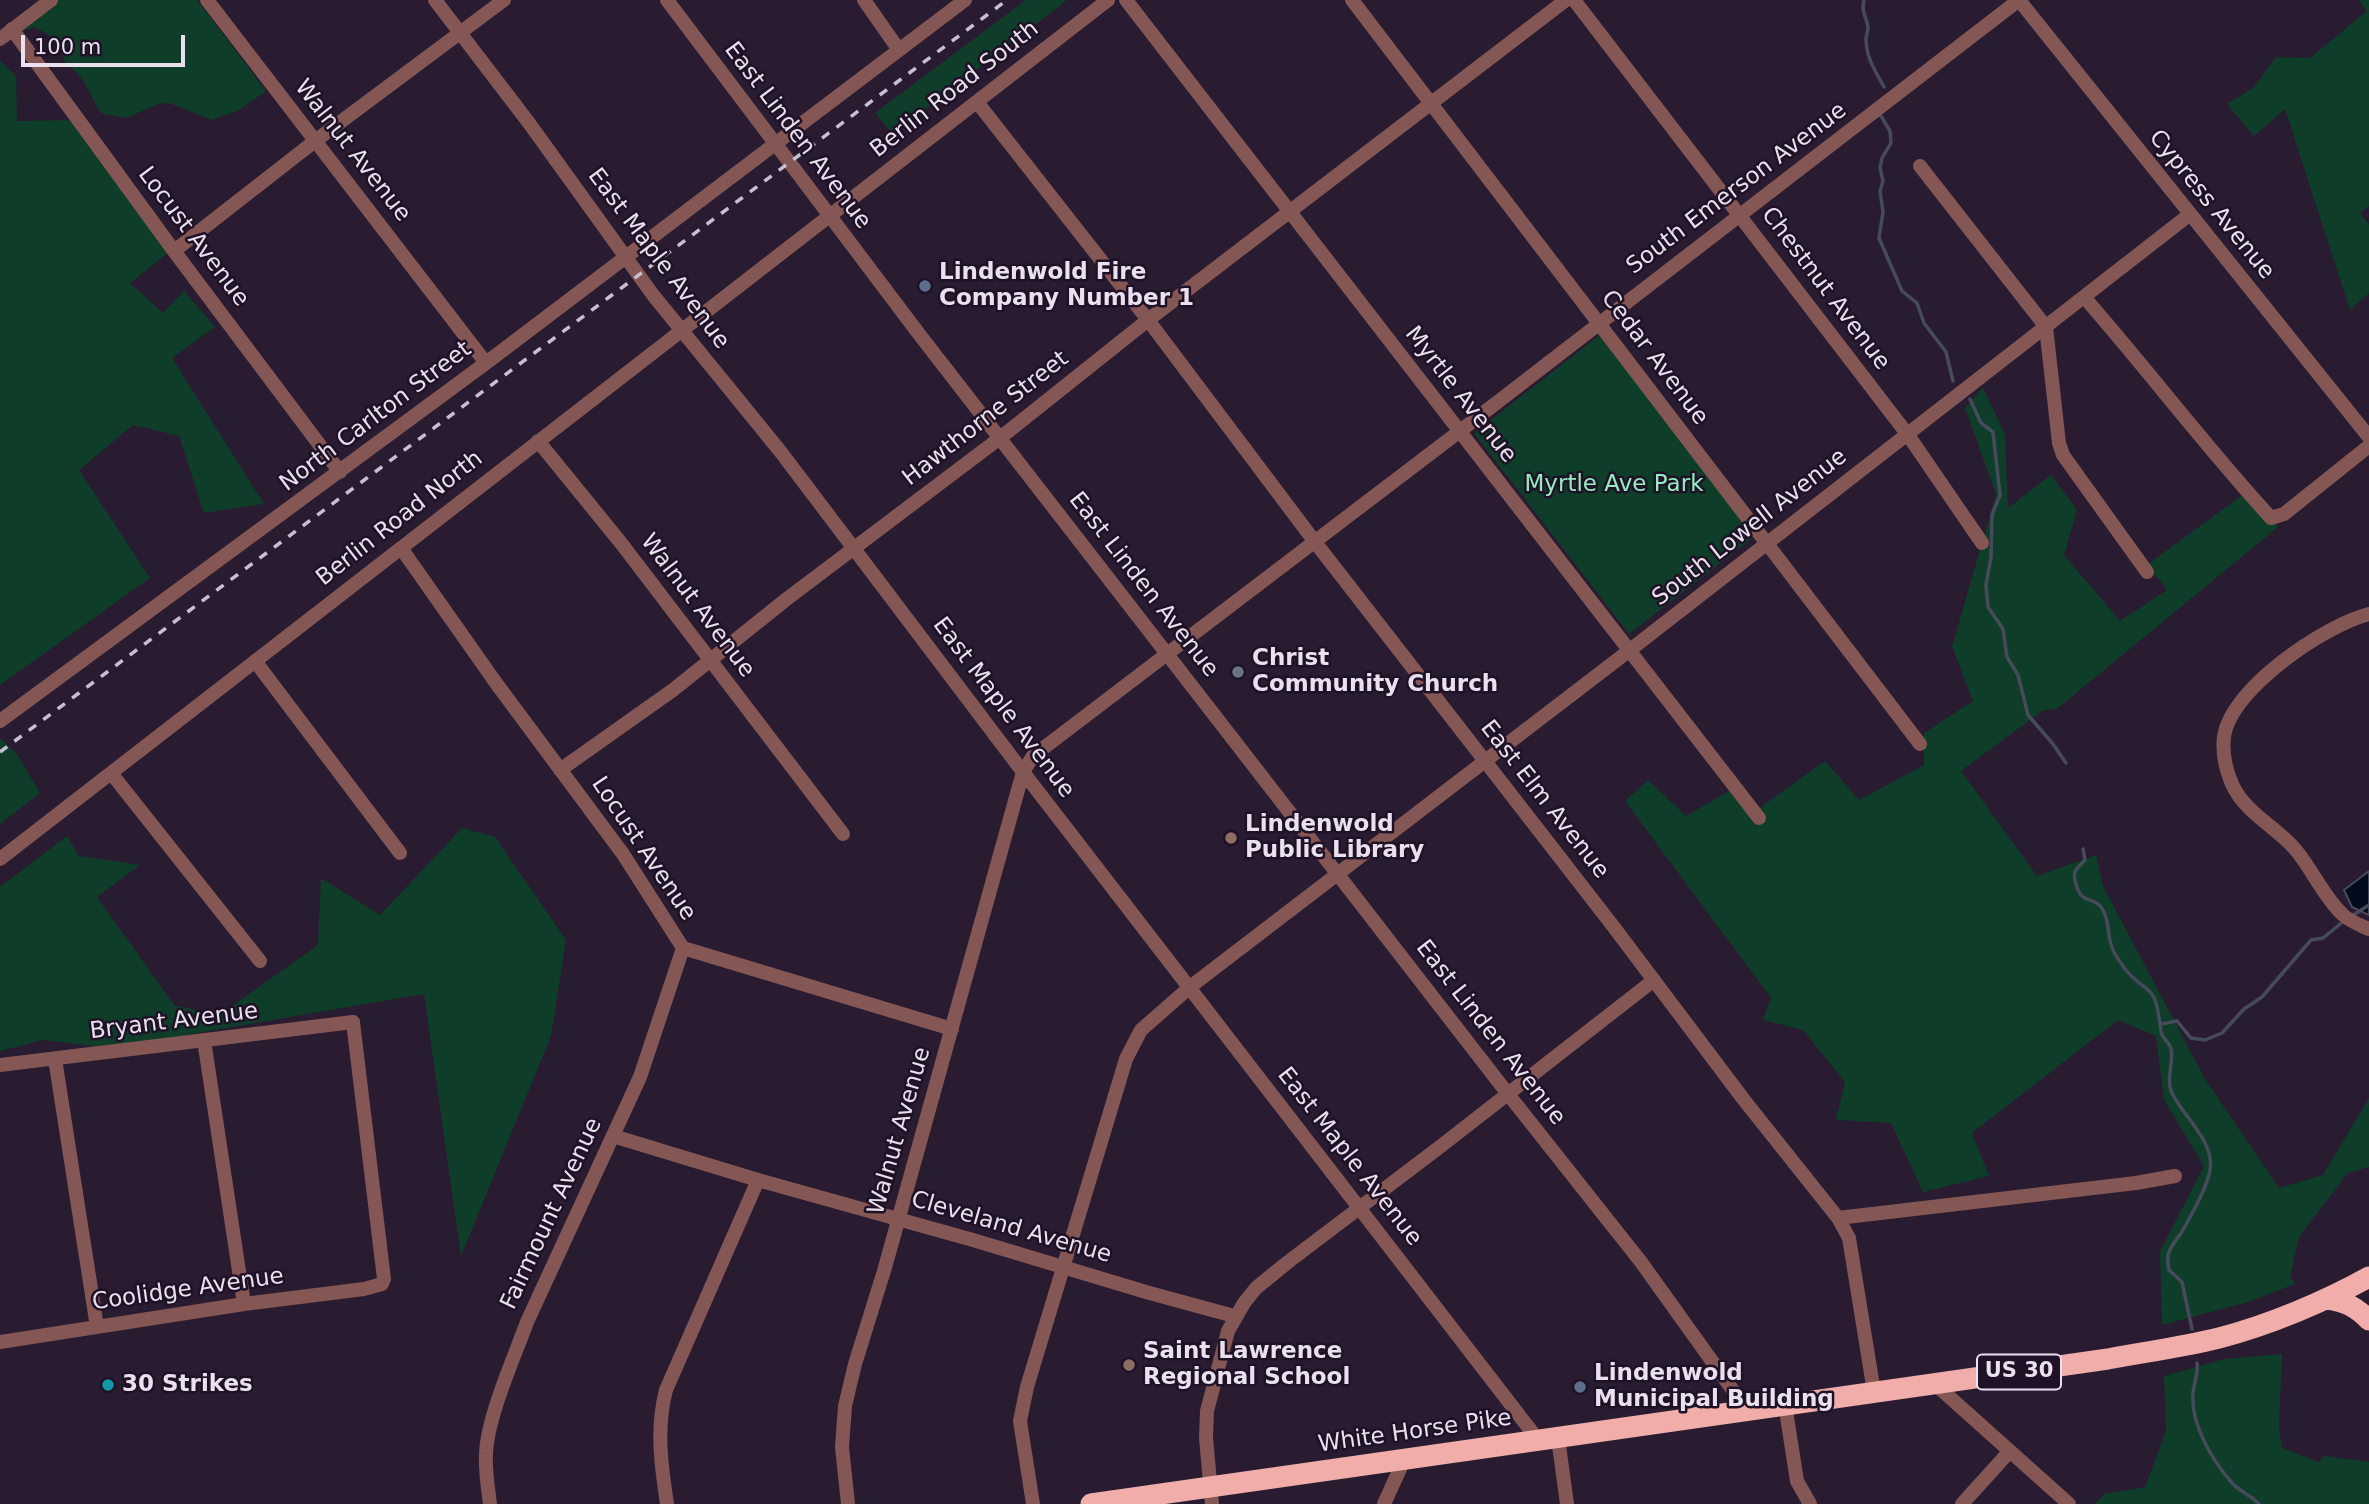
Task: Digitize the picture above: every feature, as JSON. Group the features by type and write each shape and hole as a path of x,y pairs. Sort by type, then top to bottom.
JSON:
{"highway":[{"name":"US 30","path":"1747,1410 2108,1359 2219,1338 2367,1283"},
{"path":"2326,1299 2348,1303 2369,1320"},
{"name":"White Horse Pike","path":"1091,1504 1212,1496 1404,1460 1747,1410"}],"street":[{"path":"0,39 51,0"},
{"name":"Walnut Avenue","path":"207,0 486,363"},
{"name":"East Maple Avenue","path":"435,0 529,123 625,257 780,451 1023,772 1360,1208 1548,1439"},
{"path":"174,251 315,141 504,0"},
{"name":"East Linden Avenue","path":"667,0 828,216 1336,874 1641,1262 1747,1410"},
{"path":"864,0 899,50"},
{"name":"North Carlton Street","path":"0,721 486,363 965,0"},
{"name":"Berlin Road South","path":"828,216 1108,0"},
{"name":"Myrtle Avenue","path":"1126,0 1759,818"},
{"name":"Cedar Avenue","path":"1352,0 1920,744"},
{"name":"Hawthorne Street","path":"560,770 673,690 788,598 1000,438 1148,320 1566,0"},
{"name":"Chestnut Avenue","path":"1574,0 1908,435 1982,543"},
{"name":"South Emerson Avenue","path":"1023,772 1033,756 2019,0"},
{"name":"Cypress Avenue","path":"2019,0 2369,437"},
{"name":"Locust Avenue","path":"12,29 340,472"},
{"name":"East Elm Avenue","path":"977,102 1148,320 1744,1100 1838,1218 1849,1238 1874,1392"},
{"path":"1920,166 2046,327 2059,443 2063,455 2147,572"},
{"name":"South Lowell Avenue","path":"1065,1268 1126,1059 1138,1035 1190,987 1630,650 2189,215"},
{"name":"Berlin Road North","path":"0,859 828,216"},
{"path":"2084,298 2271,518 2284,514 2369,446"},
{"name":"Walnut Avenue","path":"538,440 621,543 843,834"},
{"name":"Locust Avenue","path":"401,548 623,854 683,948 952,1029"},
{"path":"2363,926 2343,915 2294,848 2242,800 2233,786 2223,753 2224,736 2229,721 2239,704 2260,681 2301,647 2340,625 2369,614"},
{"path":"255,661 400,853"},
{"name":"Walnut Avenue","path":"848,1504 842,1447 845,1406 855,1364 1023,772"},
{"path":"111,773 260,961"},
{"name":"Fairmount Avenue","path":"490,1504 485,1451 511,1364 527,1322 640,1077 683,948"},
{"path":"1212,1496 1206,1438 1207,1411 1217,1366 1234,1316 1256,1288 1654,980"},
{"name":"Bryant Avenue","path":"0,1065 353,1022 384,1279 382,1284"},
{"path":"204,1040 244,1304"},
{"path":"55,1059 97,1326"},
{"name":"Cleveland Avenue","path":"613,1136 1234,1316"},
{"path":"1838,1218 2136,1184 2175,1176"},
{"path":"667,1504 659,1436 660,1413 666,1390 758,1180"},
{"path":"1033,1504 1020,1421 1027,1387 1065,1268"},
{"name":"Coolidge Avenue","path":"0,1342 244,1304 364,1289 382,1284"},
{"path":"1936,1385 2069,1504"},
{"path":"1785,1404 1797,1481 1810,1504"},
{"path":"1548,1439 1567,1504"},
{"path":"1962,1504 2010,1451"},
{"path":"1384,1504 1404,1460"}],"green space":[{"path":"55,0 197,0 266,91 239,110 212,120 169,103 158,104 126,118 101,113 83,81 67,65 51,38 33,27 21,32"},
{"path":"1026,0 1067,0 893,134 875,113"},
{"path":"2359,0 2369,0 2369,206 2360,213 2369,225 2369,293 2350,310 2285,109 2254,136 2227,104 2253,88 2276,57 2310,58 2367,11"},
{"path":"0,61 16,76 17,121 76,120 173,249 130,283 163,313 184,291 215,327 172,358 264,504 204,513 179,436 133,425 79,470 150,578 0,685"},
{"name":"Myrtle Ave Park","path":"1600,335 1755,536 1629,634 1474,433"},
{"path":"1983,387 2005,435 2008,508 2051,475 2077,510 2064,555 2120,621 2167,590 2147,565 2249,490 2278,527 2058,708 2042,711 1961,771 2037,876 2096,855 2103,886 2205,1079 2279,1188 2323,1175 2369,1098 2369,1167 2348,1173 2299,1237 2290,1276 2295,1284 2248,1302 2162,1325 2160,1251 2204,1166 2164,1100 2156,1036 2118,1020 1972,1133 1989,1176 1923,1192 1891,1123 1836,1120 1845,1082 1803,1030 1763,1020 1771,998 1625,801 1648,780 1686,816 1736,787 1758,809 1825,761 1859,800 1924,765 1924,733 1973,701 1952,647 1996,494 1965,408"},
{"path":"0,738 17,754 40,793 0,824"},
{"path":"462,828 495,837 566,940 551,1036 461,1256 424,994 110,1048 43,1040 0,1051 0,887 67,836 79,856 140,865 97,897 175,1006 221,1014 318,945 321,878 380,915"},
{"path":"2282,1354 2279,1428 2282,1448 2319,1462 2324,1456 2369,1462 2369,1504 2095,1504 2104,1494 2145,1487 2166,1431 2164,1376 2224,1359"}],"water":[{"path":"2369,871 2369,915 2352,907 2344,890"}],"waterway":[{"path":"1864,0 1868,52 1884,87"},
{"path":"1881,116 1890,131 1891,143 1882,158 1880,168 1883,181 1880,191 1883,212 1879,238 1902,291 1917,303 1924,323 1946,352 1953,381"},
{"path":"1970,399 1981,423 1993,432 2000,495 1992,515 1991,557 1986,585 1988,607 2003,629 2007,657 2018,675 2028,715 2066,763"},
{"path":"2083,849 2085,860 2077,869 2075,882 2083,897 2097,903 2104,912 2112,947 2124,968 2148,989 2153,997 2161,1033 2171,1049 2171,1091 2202,1138 2210,1159 2209,1176 2203,1191 2168,1257 2169,1270 2182,1282 2192,1329"},
{"path":"2350,917 2369,905"},
{"path":"2162,1024 2177,1021 2191,1038 2205,1040 2222,1033 2244,1009 2262,997 2311,940 2323,938 2344,921"},
{"path":"2197,1363 2193,1407 2200,1431 2218,1465 2233,1484 2259,1504"}],"railway":[{"path":"0,752 1007,0"}],"place":[{"name":"Lindenwold Fire Company Number 1","path":"925,286"},
{"name":"Christ Community Church","path":"1238,672"},
{"name":"Lindenwold Public Library","path":"1231,838"},
{"name":"Saint Lawrence Regional School","path":"1129,1365"},
{"name":"30 Strikes","path":"108,1385"},
{"name":"Lindenwold Municipal Building","path":"1580,1387"}]}
